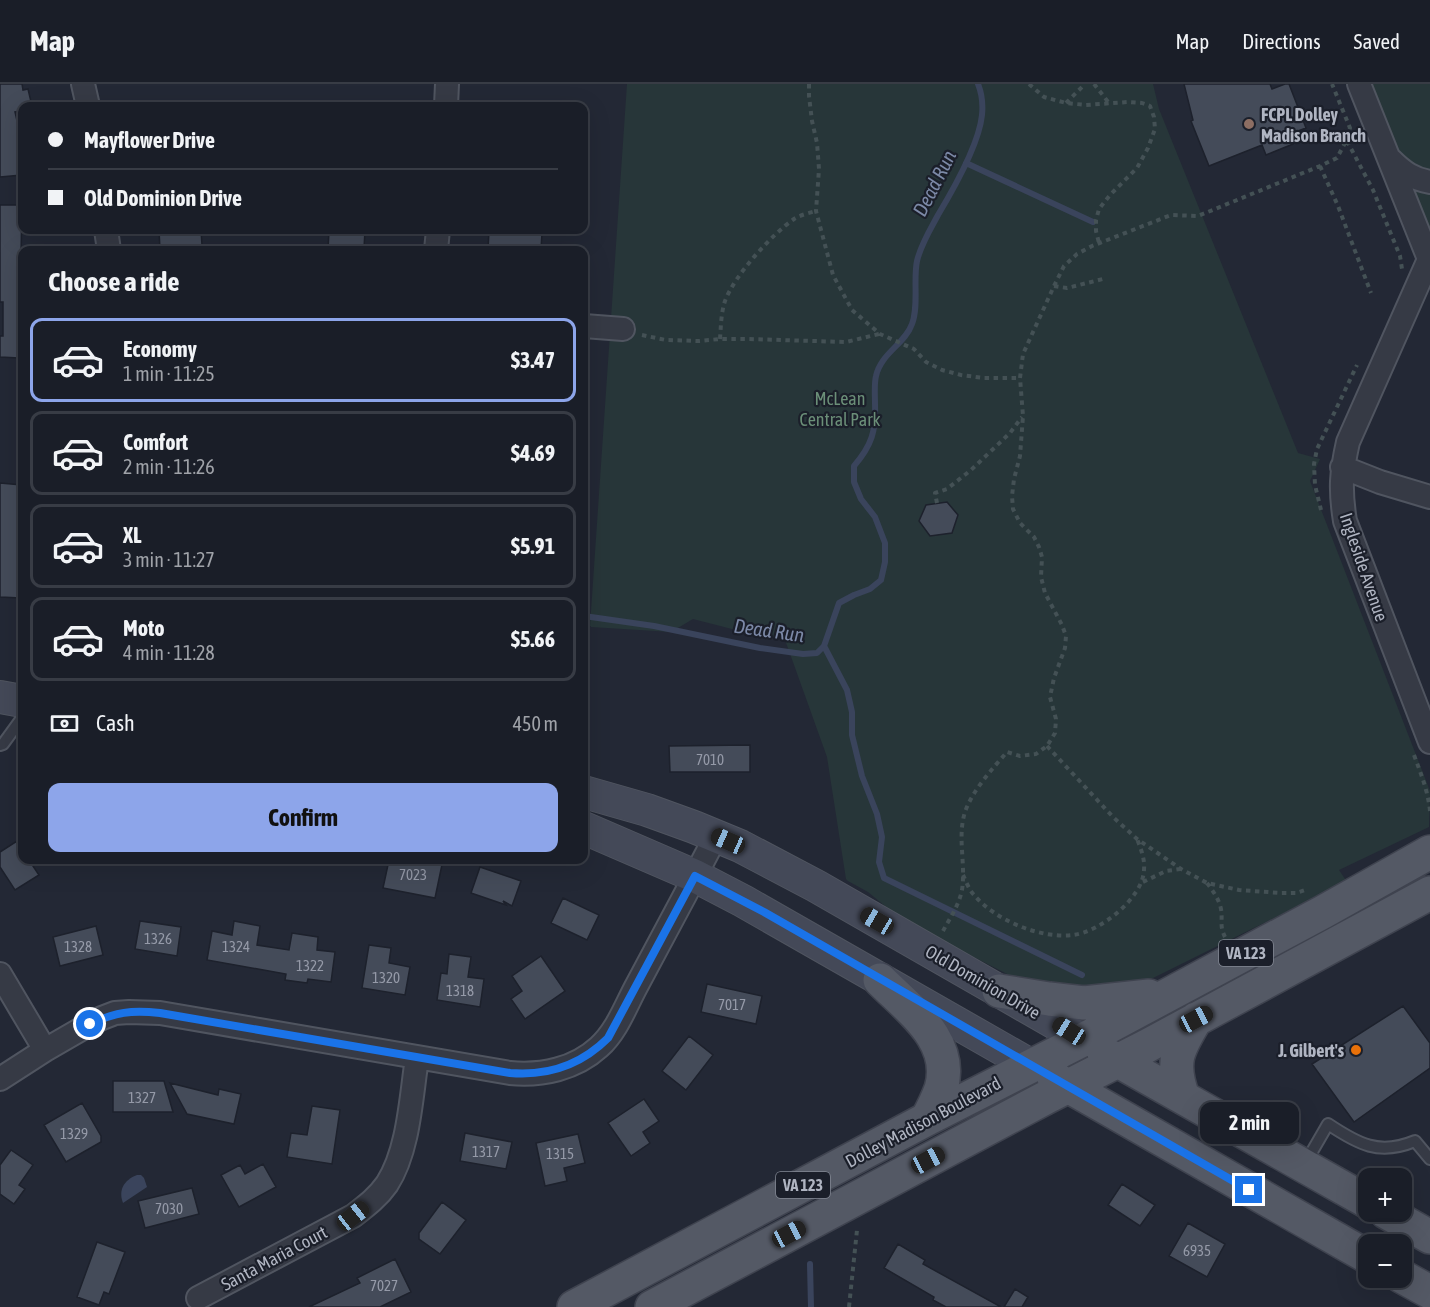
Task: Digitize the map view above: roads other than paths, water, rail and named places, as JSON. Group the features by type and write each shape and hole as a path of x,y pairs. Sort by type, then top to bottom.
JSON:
{"main road":[{"path":"0,697 18,700"},
{"name":"Old Dominion Drive","path":"588,793 646,810 716,836 763,858 816,886 1118,1061 1358,1196"},
{"path":"588,830 695,876 764,912 1358,1251"},
{"name":"Dolley Madison Boulevard","path":"574,1307 1323,912 1430,852"},
{"name":"Dolley Madison Boulevard","path":"652,1307 1417,900 1430,882"},
{"path":"880,980 928,1028 941,1052 944,1067 942,1081 927,1119"},
{"path":"999,991 1084,1003 1169,993"},
{"path":"1183,1096 1178,1080 1178,1052 1196,1019"},
{"path":"1404,1222 1430,1237"},
{"path":"1412,1282 1430,1292"}],"street":[{"path":"83,84 87,102"},
{"path":"446,102 447,84"},
{"path":"1359,84 1429,258"},
{"path":"1388,158 1403,172 1414,178 1430,182"},
{"name":"Ingleside Avenue","path":"1429,258 1348,442 1342,467 1341,495 1345,521 1430,742"},
{"path":"588,326 623,329"},
{"path":"1342,467 1380,482 1430,497"},
{"path":"0,1079 102,1018 115,1013 144,1011 510,1073 539,1073 566,1066 589,1055 608,1038 716,836"},
{"path":"0,974 45,1050"},
{"name":"Santa Maria Court","path":"198,1298 353,1216 372,1202 386,1184 398,1162 405,1138 417,1058"}],"lane":[{"path":"0,745 18,723"},
{"path":"1305,1166 1328,1124 1358,1142 1376,1148 1392,1148 1416,1141 1430,1159"}],"water":[{"path":"137,1175 144,1178 147,1187 123,1203 121,1194 123,1186"}],"waterway":[{"name":"Dead Run","path":"588,617 654,626 760,648 803,654 817,653 824,646 839,603 870,589 881,580 885,562 885,543 875,517 861,499 854,482 854,466 869,444 874,430 875,382 879,368 909,331 912,324 915,309 916,268 921,249 958,180 980,127 982,111 978,84"},
{"path":"966,163 1093,222"},
{"path":"824,646 847,690 852,712 852,735 862,776 877,814 882,837 879,862 884,878 1082,975"},
{"path":"810,1264 811,1307"}],"place":[{"name":"FCPL Dolley Madison Branch","path":"1249,124"},
{"name":"J. Gilbert's","path":"1356,1050"}],"park label":[{"name":"McLean Central Park","path":"840,408"}]}
